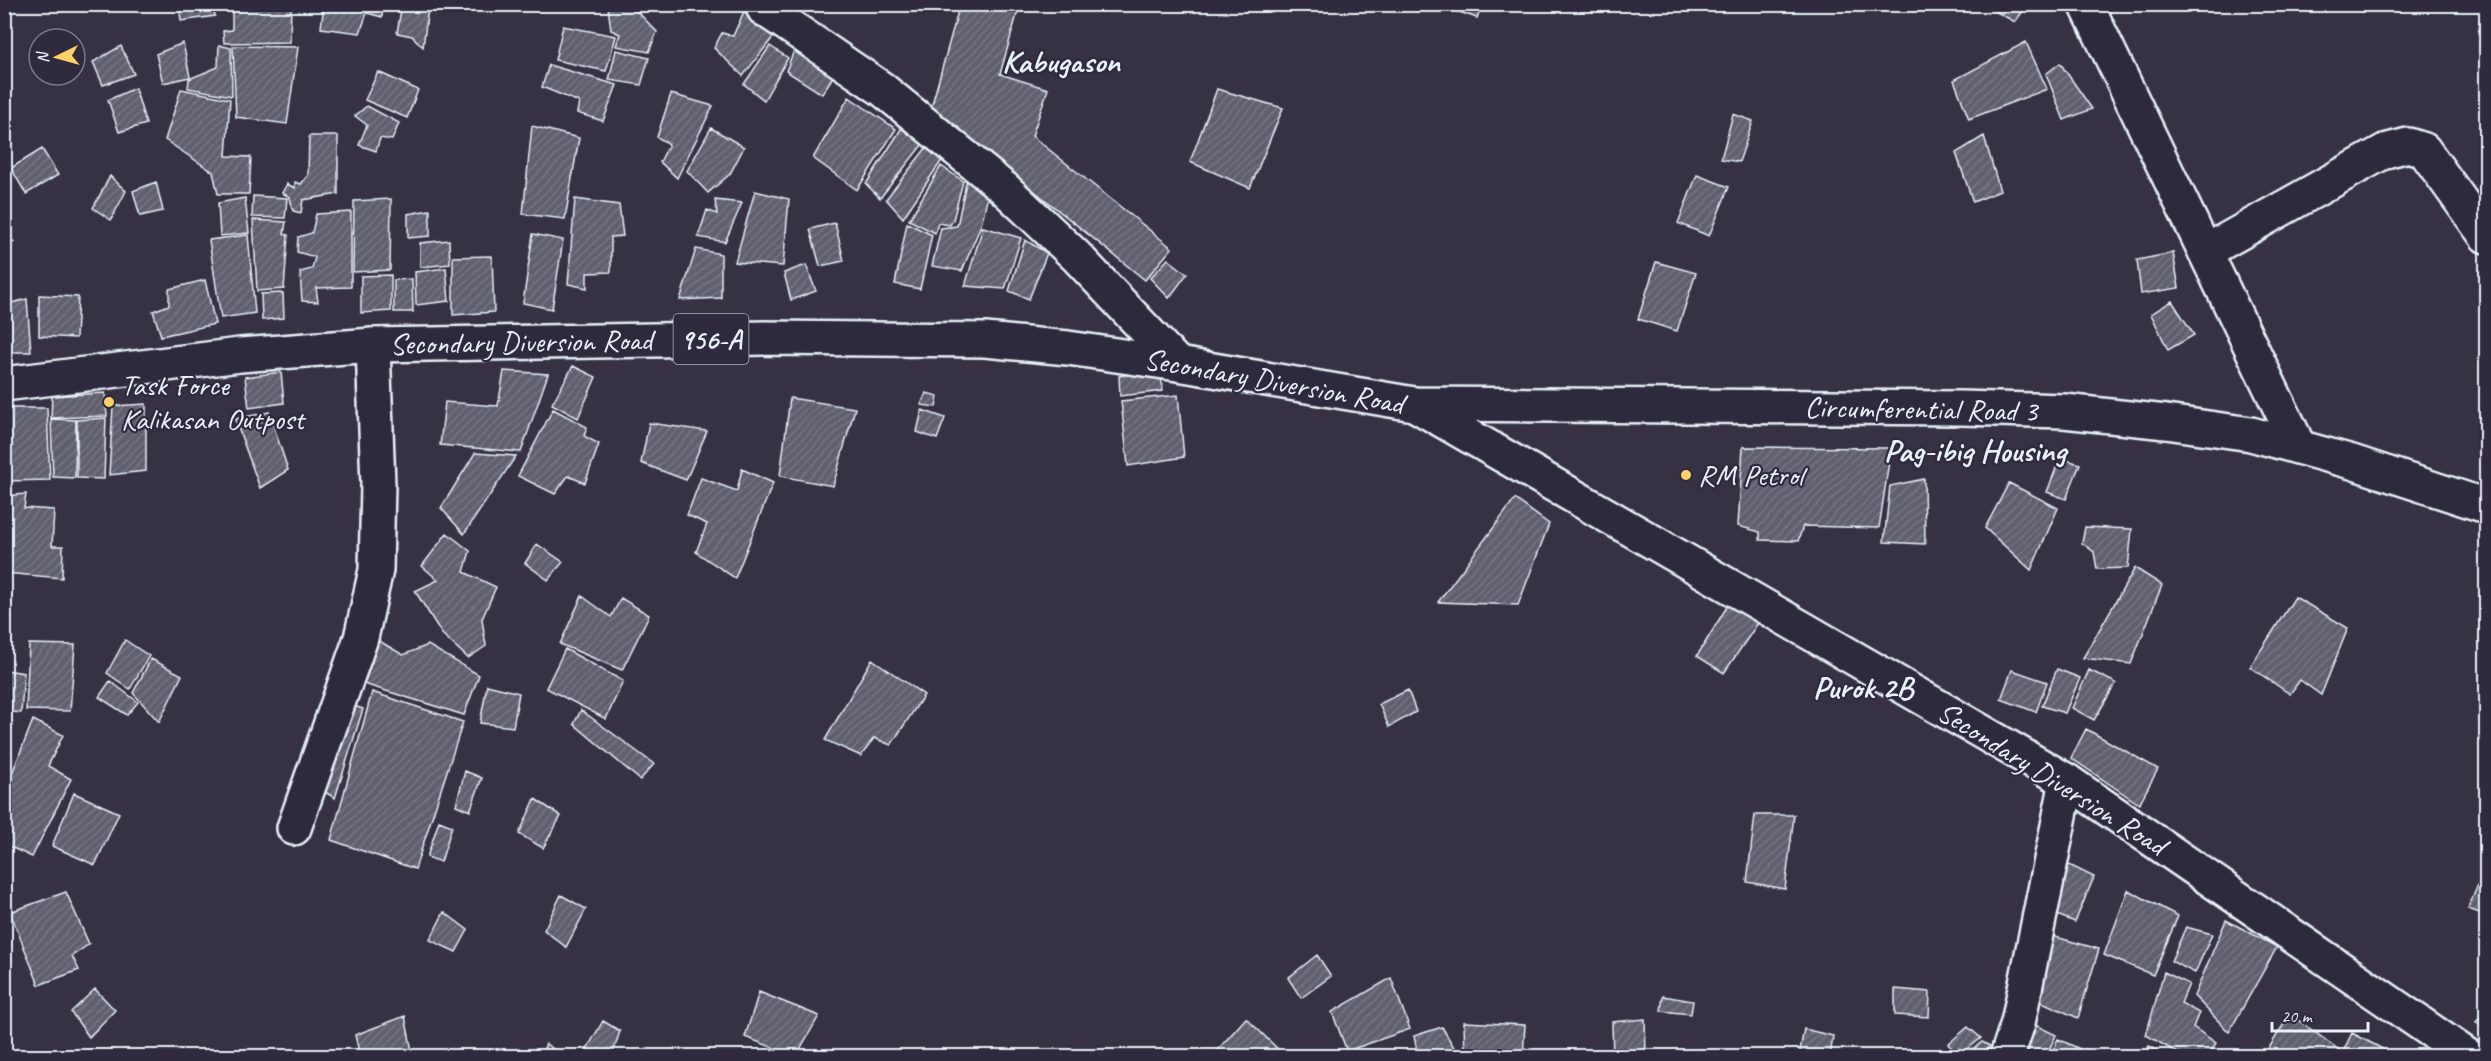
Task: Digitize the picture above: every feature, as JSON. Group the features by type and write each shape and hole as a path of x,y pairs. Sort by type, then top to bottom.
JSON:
{"street":[{"path":"762,4 765,9 882,89 1004,188 1076,256 1178,363"},
{"path":"2086,4 2299,447"},
{"path":"2205,252 2385,151 2408,146 2424,150 2487,236"},
{"name":"Secondary Diversion Road","path":"4,384 240,355 373,345 765,338 906,338 985,340 1068,348 1178,363 1414,404 2067,781 2468,1056"},
{"path":"294,828 361,638 376,570 378,485 373,345"},
{"name":"Circumferential Road 3","path":"1414,404 2064,411 2251,434 2352,462 2487,506"},
{"path":"2007,1056 2018,1023 2067,781"}],"building":[{"path":"179,4 213,4 215,16 181,21"},
{"path":"232,4 291,4 290,42 224,43 223,31 232,30"},
{"path":"324,4 383,4 382,17 367,13 360,33 321,28"},
{"path":"402,4 428,9 423,47 412,36 397,33"},
{"path":"610,4 630,4 657,32 649,52 616,46 620,34 611,30 608,7"},
{"path":"960,4 1020,4 1000,74 1048,89 1032,136 1172,248 1145,280 931,108"},
{"path":"1436,4 1482,4 1477,18"},
{"path":"1982,4 2028,4 2015,22"},
{"path":"746,7 777,32 743,76 714,48 722,33 733,36"},
{"path":"563,26 616,36 606,71 555,60"},
{"path":"2026,42 2047,89 1969,119 1954,80"},
{"path":"183,43 190,77 163,83 156,54"},
{"path":"797,43 839,67 822,94 786,71"},
{"path":"219,45 231,48 232,96 188,88 189,79 218,67"},
{"path":"121,46 134,74 103,85 93,62"},
{"path":"233,46 298,47 287,124 236,117"},
{"path":"770,46 788,58 764,100 744,84"},
{"path":"616,50 649,58 641,85 609,80"},
{"path":"2060,63 2092,109 2064,120 2046,74"},
{"path":"549,65 617,85 603,121 577,113 579,102 542,87"},
{"path":"378,72 418,90 407,118 365,100"},
{"path":"135,88 146,124 119,132 108,100"},
{"path":"181,89 230,99 226,156 251,157 249,194 218,194 213,172 165,140"},
{"path":"1217,89 1283,108 1250,188 1190,162"},
{"path":"671,94 713,106 677,178 660,162 669,144 657,137"},
{"path":"849,97 896,129 857,190 813,158"},
{"path":"367,106 399,123 392,140 380,138 376,151 359,145 367,125 355,116"},
{"path":"1733,114 1753,121 1739,162 1721,159"},
{"path":"532,126 579,138 565,219 523,214"},
{"path":"903,126 926,140 880,198 866,184"},
{"path":"711,128 744,147 730,174 708,193 687,171"},
{"path":"309,136 338,136 338,194 303,200 301,213 293,211 290,197 282,193 287,184 295,188 295,182 301,184 308,175"},
{"path":"1984,136 2000,191 1973,202 1956,153"},
{"path":"927,147 944,157 903,218 886,199"},
{"path":"42,149 58,175 26,194 11,168"},
{"path":"941,166 963,181 953,220 950,225 938,223 935,233 909,220"},
{"path":"968,173 990,187 981,225 962,271 932,266 941,228 957,226"},
{"path":"1697,175 1729,187 1709,236 1678,223"},
{"path":"110,176 126,191 111,220 93,208"},
{"path":"156,182 163,211 140,216 133,191"},
{"path":"755,191 789,199 783,266 735,262"},
{"path":"253,196 287,198 285,218 252,217"},
{"path":"245,198 249,233 220,236 218,203"},
{"path":"391,199 390,270 353,272 354,201"},
{"path":"575,199 619,205 623,236 611,237 611,272 587,273 587,288 568,284"},
{"path":"715,200 742,203 725,242 698,237 707,210 717,214"},
{"path":"430,210 430,236 408,238 408,214"},
{"path":"351,212 351,287 316,288 318,302 302,301 300,272 312,269 315,257 297,252 298,237 312,233 316,214"},
{"path":"253,220 286,222 284,234 288,235 284,289 257,291"},
{"path":"835,223 844,261 820,266 810,229"},
{"path":"907,223 932,235 920,289 895,284"},
{"path":"983,227 1021,238 1005,289 965,286"},
{"path":"4,230 14,242 4,249"},
{"path":"533,234 563,240 552,309 523,303"},
{"path":"248,235 255,313 221,318 209,240"},
{"path":"449,240 450,264 420,267 420,243"},
{"path":"1025,240 1047,253 1029,299 1009,291"},
{"path":"696,249 721,254 721,298 680,300"},
{"path":"2173,253 2179,288 2141,294 2137,260"},
{"path":"492,256 494,312 453,315 453,257"},
{"path":"1168,259 1187,274 1169,298 1150,278"},
{"path":"1656,262 1696,273 1677,331 1638,319"},
{"path":"4,265 8,301 4,302"},
{"path":"806,265 816,291 791,300 784,273"},
{"path":"446,268 449,301 416,305 415,272"},
{"path":"391,275 391,311 361,313 361,276"},
{"path":"412,279 413,312 394,312 394,280"},
{"path":"205,280 215,324 161,336 153,311 169,305 169,289"},
{"path":"283,293 284,318 262,320 261,294"},
{"path":"39,295 78,297 76,338 39,336"},
{"path":"27,299 31,352 4,352 4,305"},
{"path":"2172,301 2194,335 2168,350 2151,314"},
{"path":"573,366 596,377 578,418 552,404"},
{"path":"1160,370 1163,391 1120,396 1119,376"},
{"path":"504,371 548,374 521,452 440,445 445,402 498,406"},
{"path":"281,372 284,403 249,408 245,377"},
{"path":"105,393 107,416 51,418 52,396"},
{"path":"926,393 938,396 936,407 921,405"},
{"path":"1178,395 1184,457 1128,466 1121,401"},
{"path":"790,398 855,408 833,486 780,476"},
{"path":"146,404 146,471 109,475 113,406"},
{"path":"4,408 47,408 50,480 4,481"},
{"path":"553,409 587,427 584,436 599,444 585,483 568,476 555,494 518,476"},
{"path":"922,410 945,418 937,439 917,432"},
{"path":"269,412 288,470 260,488 235,419"},
{"path":"106,418 104,479 77,478 77,420"},
{"path":"51,419 76,420 75,478 53,477"},
{"path":"649,423 707,431 686,480 641,463"},
{"path":"1743,447 1891,448 1879,528 1803,526 1798,541 1760,540 1760,532 1738,526"},
{"path":"475,453 516,456 464,534 441,508"},
{"path":"2060,458 2080,464 2066,499 2047,492"},
{"path":"742,469 773,483 735,578 696,552 707,524 687,515 701,478 737,491"},
{"path":"1924,479 1925,544 1884,542 1890,486"},
{"path":"2009,483 2058,508 2031,570 1985,528"},
{"path":"26,494 24,508 54,510 52,546 63,546 62,578 4,573 4,496"},
{"path":"1515,499 1549,524 1518,605 1438,602"},
{"path":"2085,527 2132,529 2128,568 2097,569 2094,552 2082,543"},
{"path":"447,533 470,551 464,572 496,587 482,619 486,646 468,658 442,634 415,591 438,580 422,566"},
{"path":"537,544 563,562 548,580 525,563"},
{"path":"2135,568 2162,585 2131,664 2083,658"},
{"path":"582,596 611,617 621,598 649,615 622,670 560,644"},
{"path":"2295,597 2348,628 2321,695 2300,680 2290,694 2250,667"},
{"path":"1728,605 1758,623 1724,673 1697,656"},
{"path":"369,635 403,655 428,645 479,675 464,715 354,681"},
{"path":"125,640 149,656 130,689 107,673"},
{"path":"29,644 75,645 70,711 26,710"},
{"path":"565,649 623,681 606,719 546,688"},
{"path":"151,659 182,675 159,722 133,693"},
{"path":"872,659 924,695 891,745 874,738 861,756 825,740"},
{"path":"2057,669 2080,678 2065,713 2042,706"},
{"path":"6,670 24,673 21,713 4,711"},
{"path":"2012,670 2047,682 2036,712 2001,699"},
{"path":"2089,670 2116,683 2094,720 2072,708"},
{"path":"110,681 138,702 127,715 99,697"},
{"path":"487,685 519,693 513,727 480,723"},
{"path":"1408,690 1416,712 1389,727 1379,704"},
{"path":"372,692 463,722 415,869 331,840"},
{"path":"342,702 363,709 335,798 313,785"},
{"path":"581,710 654,764 640,780 574,724"},
{"path":"33,720 63,735 48,766 71,779 32,857 4,844 4,775 11,776"},
{"path":"2086,729 2158,769 2139,804 2071,758"},
{"path":"465,771 482,778 470,811 456,805"},
{"path":"74,793 119,813 95,865 52,846"},
{"path":"535,799 561,816 543,848 519,834"},
{"path":"1755,815 1794,815 1785,889 1747,882"},
{"path":"439,821 452,826 441,862 427,857"},
{"path":"2061,861 2094,877 2075,922 2044,910"},
{"path":"2486,865 2486,915 2468,909"},
{"path":"2128,890 2178,916 2153,975 2104,955"},
{"path":"66,892 89,944 72,956 79,970 39,985 10,912"},
{"path":"561,895 586,909 566,947 544,930"},
{"path":"444,912 468,930 456,952 430,940"},
{"path":"2226,920 2277,947 2229,1032 2194,996"},
{"path":"2186,927 2212,934 2195,973 2171,961"},
{"path":"2041,933 2099,949 2078,1018 2024,994"},
{"path":"1317,955 1331,976 1301,998 1288,978"},
{"path":"2164,972 2189,984 2181,1003 2199,1013 2193,1027 2216,1043 2209,1056 2183,1056 2146,1035"},
{"path":"1391,978 1410,1029 1347,1051 1332,1012"},
{"path":"95,989 115,1010 89,1037 71,1012"},
{"path":"1895,989 1930,992 1929,1017 1895,1015"},
{"path":"759,992 819,1016 796,1056 745,1037"},
{"path":"1663,996 1693,1001 1691,1014 1661,1011"},
{"path":"2486,1011 2486,1031 2476,1022"},
{"path":"2290,1014 2339,1050 2335,1056 2264,1056"},
{"path":"405,1016 413,1056 360,1056 355,1035"},
{"path":"1246,1018 1285,1056 1212,1056"},
{"path":"1645,1019 1646,1056 1613,1056 1612,1022"},
{"path":"603,1021 620,1031 612,1056 583,1056"},
{"path":"1464,1022 1525,1025 1523,1056 1465,1056"},
{"path":"2031,1023 2056,1035 2046,1056 2019,1056"},
{"path":"1442,1027 1459,1056 1418,1056 1414,1036"},
{"path":"1968,1027 1981,1038 1959,1056 1948,1044"},
{"path":"1804,1029 1833,1036 1830,1056 1799,1056"},
{"path":"2352,1033 2396,1056 2341,1056"},
{"path":"2058,1039 2080,1049 2076,1056 2050,1056"},
{"path":"1982,1042 1990,1046 1981,1056 1965,1056"},
{"path":"546,1044 564,1056 540,1056"},
{"path":"2149,1046 2167,1056 2144,1056"},
{"path":"1700,1049 1733,1055 1733,1056 1699,1056"},
{"path":"2086,1049 2098,1056 2082,1056"}],"place":[{"name":"Task Force Kalikasan Outpost","path":"109,402"},
{"name":"RM Petrol","path":"1686,475"}],"district":[{"name":"Kabugason","path":"1061,61"},
{"name":"Pag-ibig Housing","path":"1975,450"},
{"name":"Purok 2B","path":"1863,687"}]}
